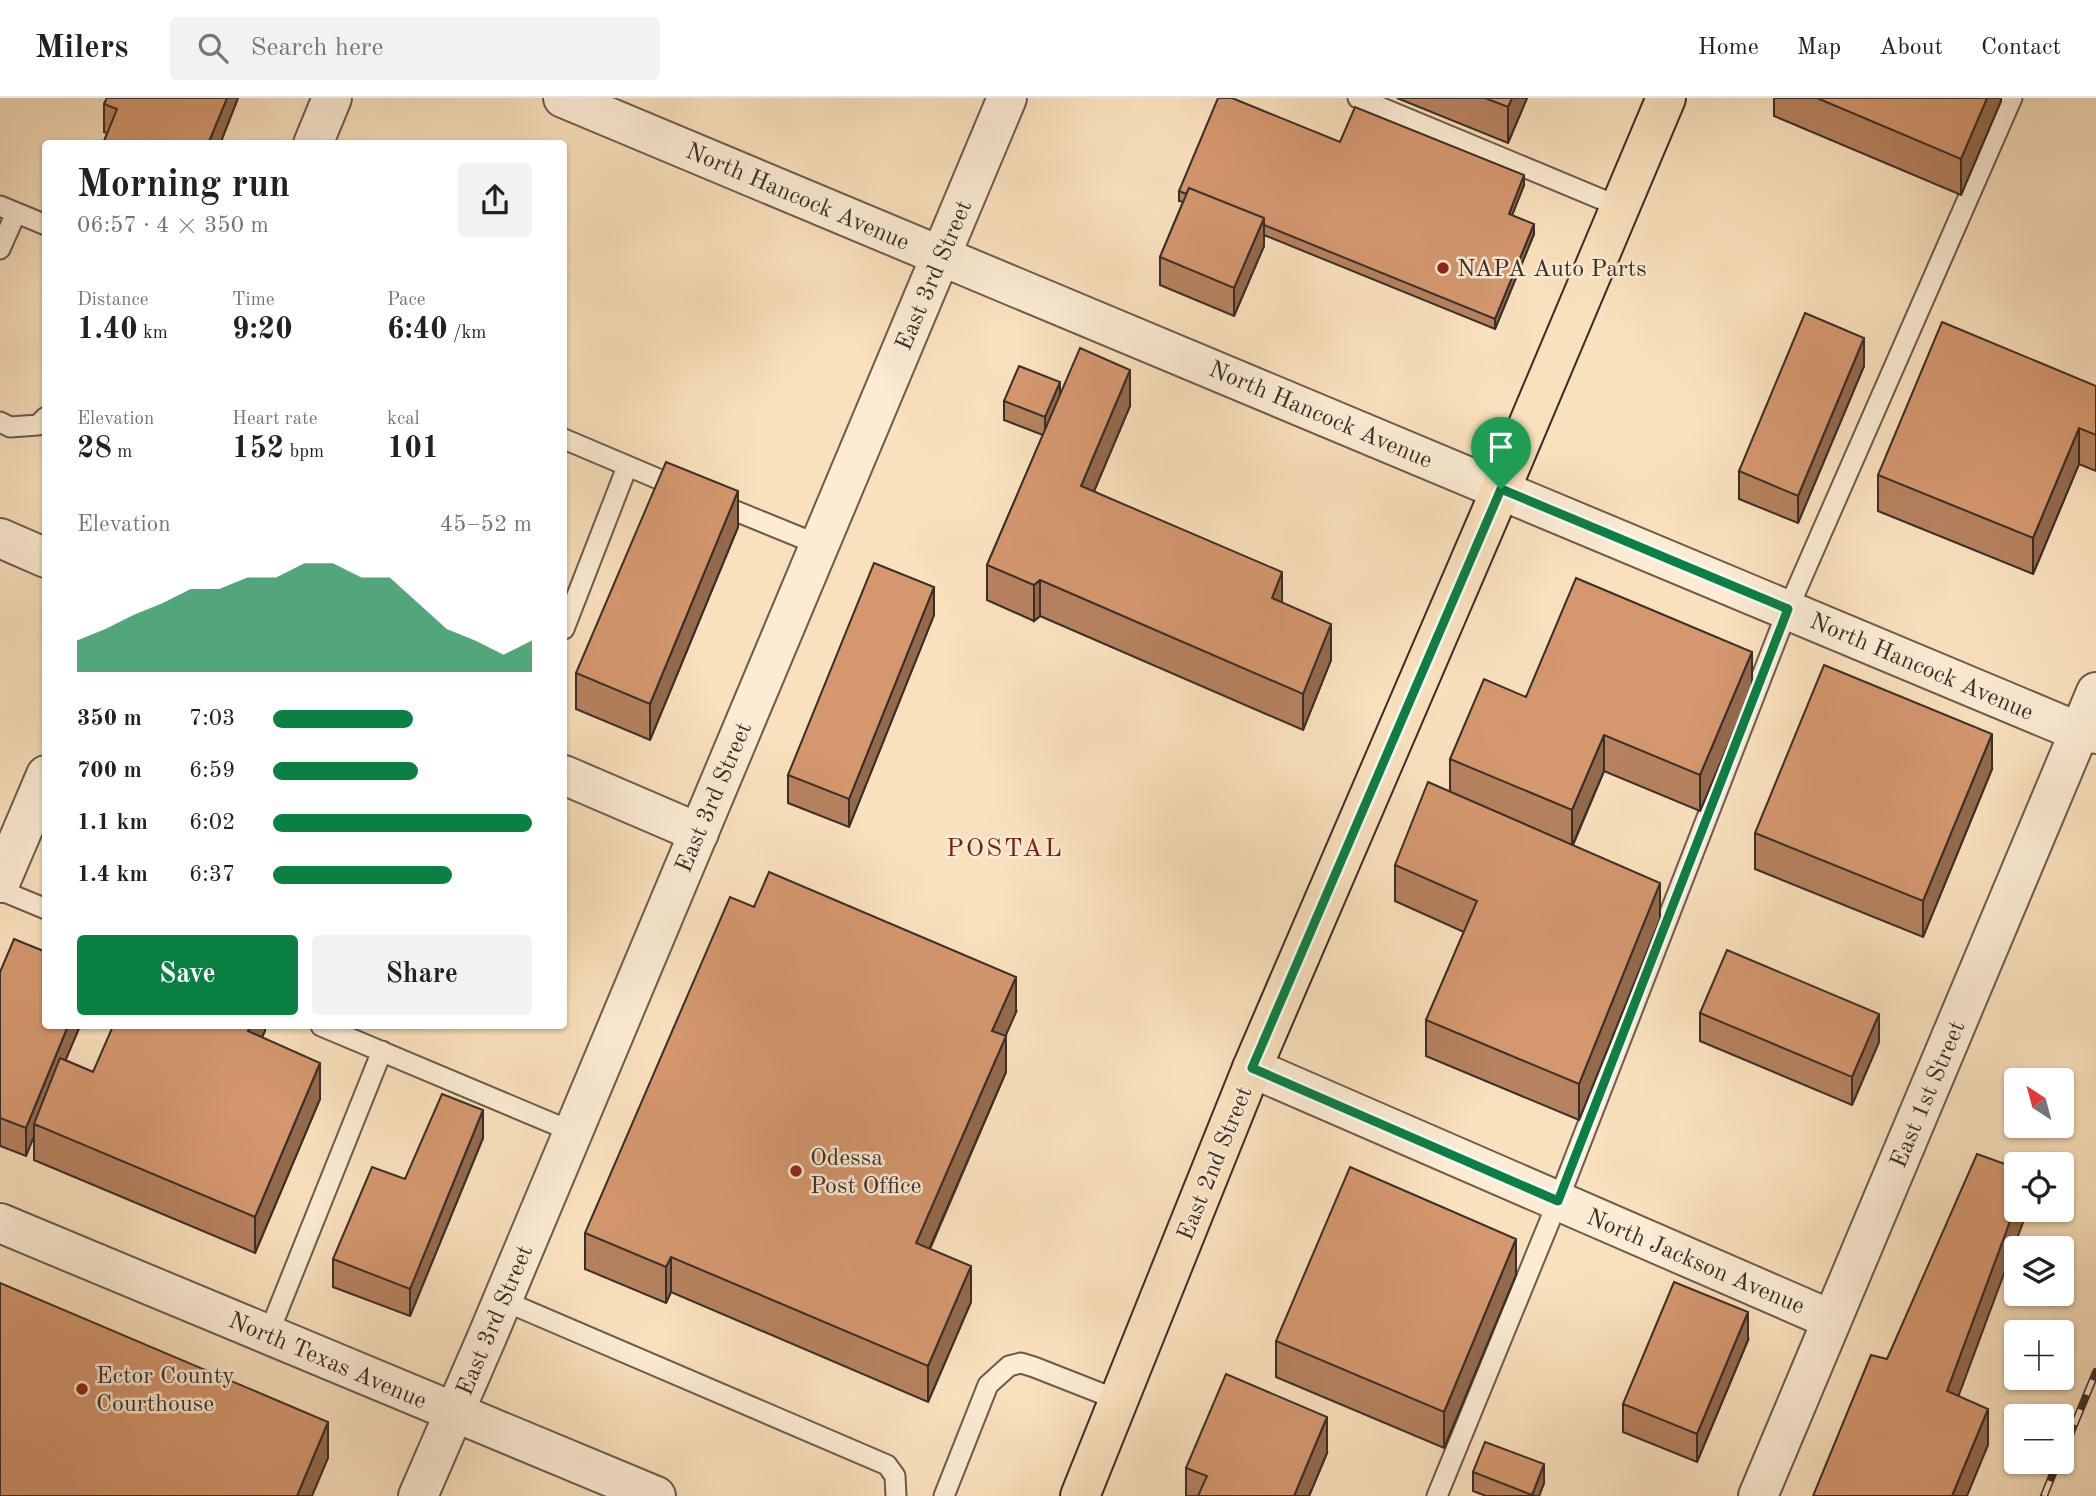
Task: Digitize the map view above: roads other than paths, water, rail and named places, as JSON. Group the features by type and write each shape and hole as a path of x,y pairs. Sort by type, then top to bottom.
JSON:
{"main road":[{"name":"East 2nd Street","path":"1080,1496 1252,1068 1666,98"}],"street":[{"path":"315,140 332,98"},
{"name":"North Hancock Avenue","path":"563,98 1788,609 2090,738"},
{"name":"East 3rd Street","path":"418,1496 1007,98"},
{"path":"0,538 42,556"},
{"name":"East 1st Street","path":"1758,1496 1832,1320 2090,738 2096,692"},
{"path":"567,776 699,833"},
{"path":"0,883 42,784"},
{"name":"North Jackson Avenue","path":"1252,1068 1832,1320"},
{"name":"North Texas Avenue","path":"0,1223 656,1496"}],"lane":[{"path":"1358,98 1620,207"},
{"path":"1437,1496 1558,1201 1788,609 2012,98"},
{"path":"0,249 8,210 42,223"},
{"path":"0,422 10,427 38,425 42,421"},
{"path":"567,440 819,545"},
{"path":"567,621 627,467"},
{"path":"0,890 42,907"},
{"path":"328,1029 573,1132"},
{"path":"268,1335 382,1051"},
{"path":"502,1300 887,1465 895,1476 896,1496"},
{"path":"944,1496 988,1385 998,1373 1009,1366 1021,1363 1034,1367 1118,1400"}],"railway":[{"path":"2074,1425 2096,1372"},
{"path":"2044,1496 2053,1474"}],"place":[{"name":"NAPA Auto Parts","path":"1443,268"},
{"name":"Odessa Post Office","path":"796,1171"},
{"name":"Ector County Courthouse","path":"82,1389"}],"district":[{"name":"POSTAL","path":"1005,847"}]}
